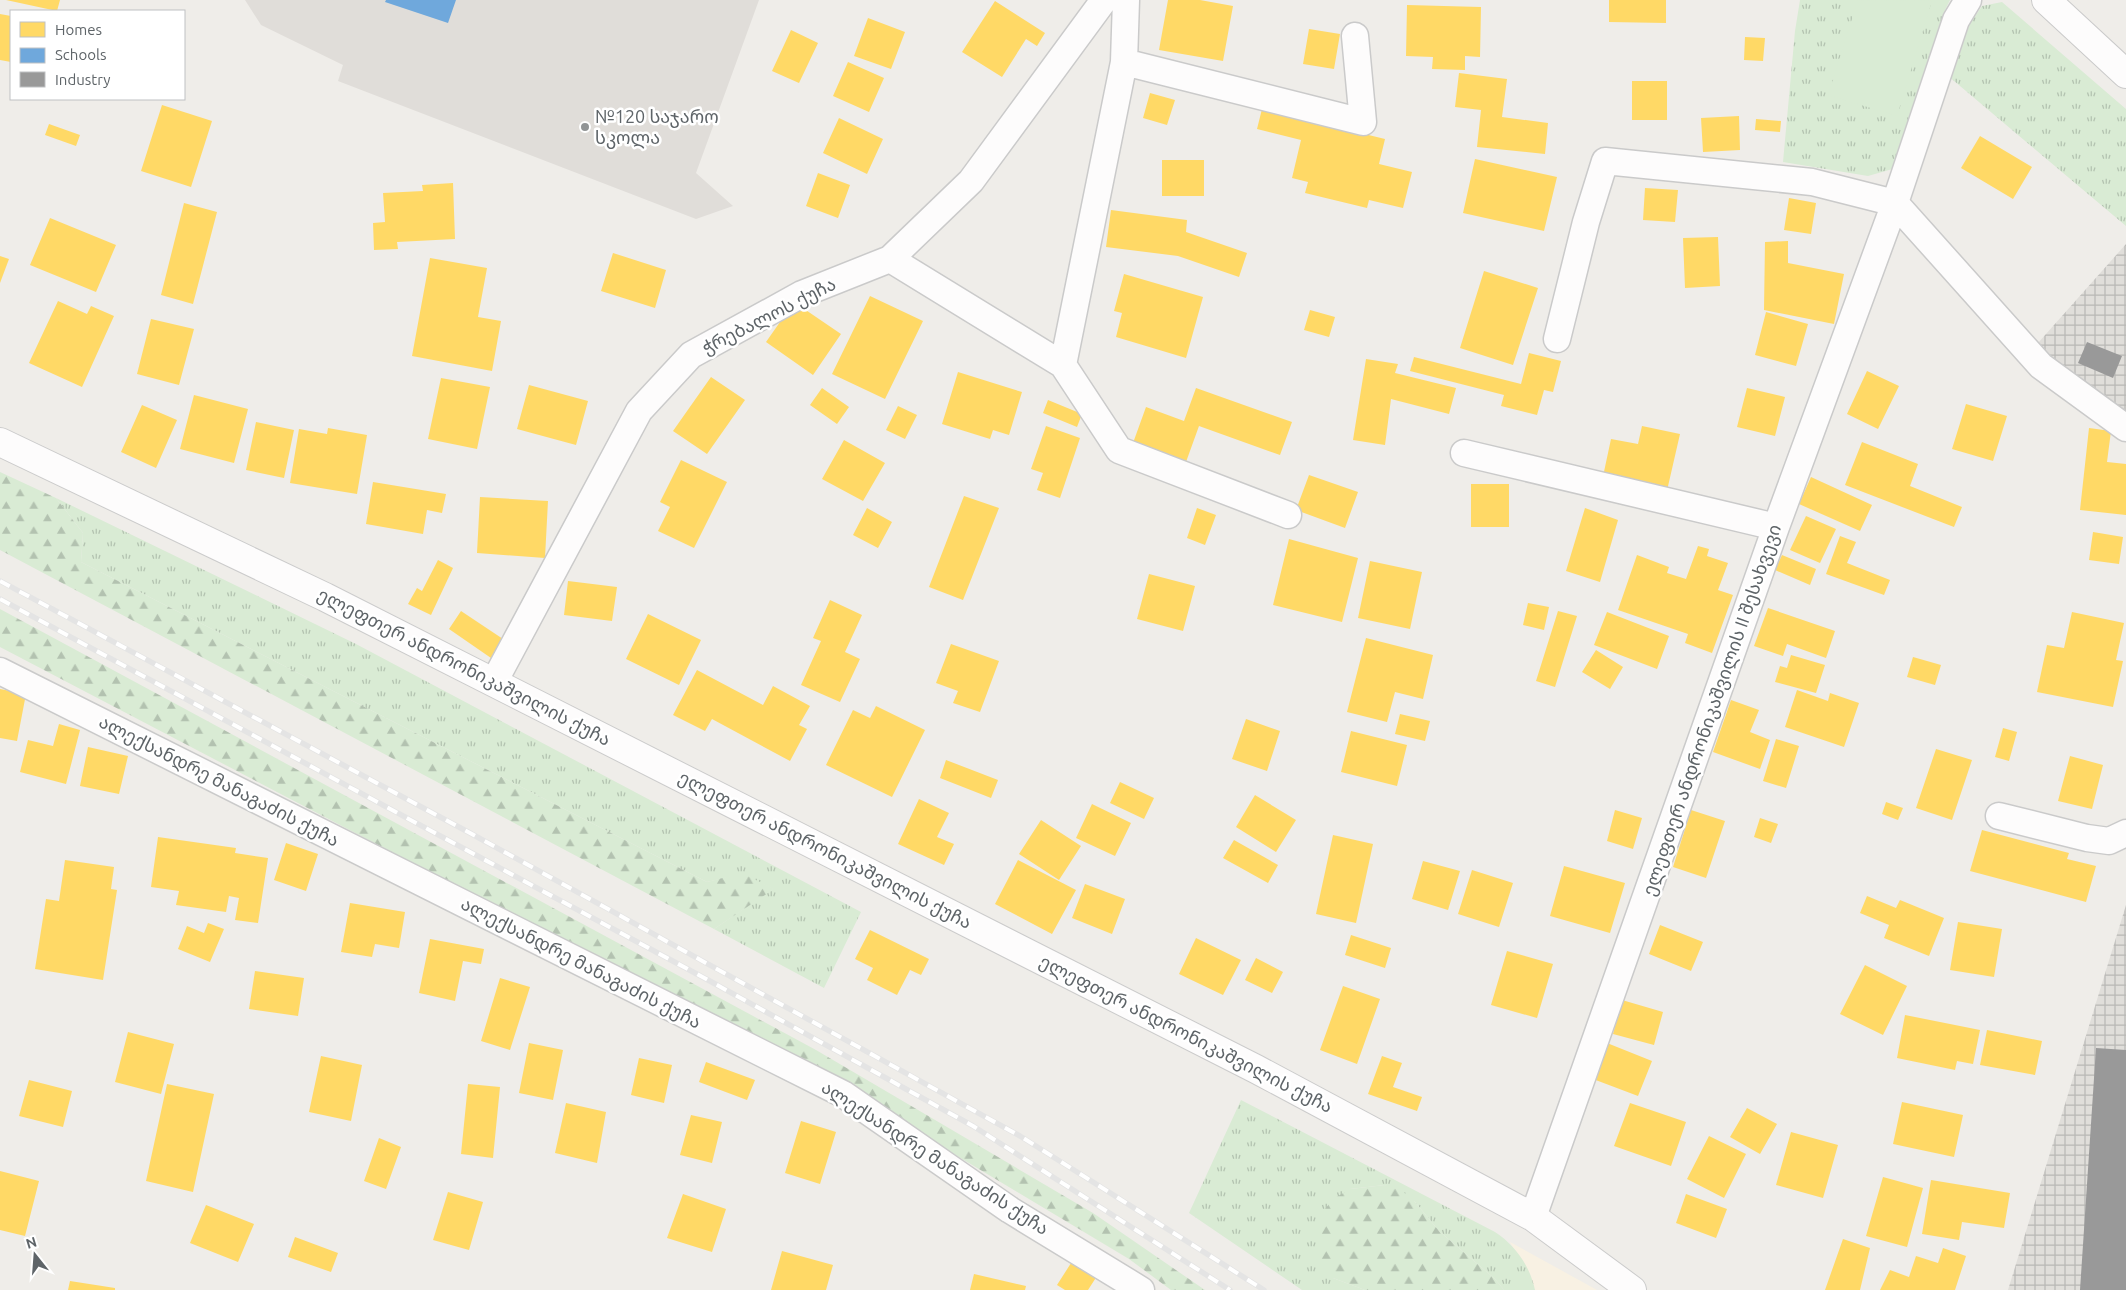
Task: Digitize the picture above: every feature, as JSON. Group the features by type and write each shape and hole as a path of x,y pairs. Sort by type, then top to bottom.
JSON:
{"main road":[{"path":"2046,0 2126,74"},
{"name":"ელეფთერ ანდრონიკაშვილის ქუჩა","path":"0,442 317,593 1256,1069 1533,1217 1632,1290"}],"street":[{"name":"ჭრებალოს ქუჩა","path":"494,682 639,411 691,355 802,294 890,258 971,181 1104,0"},
{"path":"1062,364 1124,62 1126,0"},
{"name":"ელეფთერ ანდრონიკაშვილის II შესახვევი","path":"1533,1217 1776,527 1895,203 1956,20 1968,0"},
{"path":"1124,62 1363,122 1355,36"},
{"path":"1557,339 1586,222 1606,162 1812,182 1895,203 2041,366 2126,428"},
{"path":"890,258 1062,364 1119,450 1288,515"},
{"path":"1464,453 1776,527"},
{"name":"ალექსანდრე მანაგაძის ქუჩა","path":"0,671 843,1094 1010,1210 1141,1290"},
{"path":"1999,816 2087,838 2109,841 2126,833"}],"shaded area":[{"name":"№120 საჯარო სკოლა","path":"245,0 759,0 696,173 733,206 696,219 338,81 343,65 261,25"},
{"path":"2126,244 2126,415 2067,371 2038,343"},
{"path":"2126,905 2126,1290 2008,1290"},
{"path":"1510,1242 1597,1290 1535,1290"}],"green space":[{"path":"1800,0 1950,0 1944,12 1896,168 1868,176 1783,162 1795,31"},
{"path":"1858,0 1932,1 1897,116 1828,95"},
{"path":"2002,2 2126,109 2126,226 1947,75 1971,22 1982,6"},
{"path":"0,472 56,498 83,533 81,562 707,882 742,873 774,889 714,929 0,550"},
{"path":"56,498 356,644 861,912 824,988 714,929 773,889 742,874 707,882 81,562 83,533"},
{"path":"0,609 816,1050 1093,1213 1205,1290 1171,1290 1129,1259 854,1094 0,647"},
{"path":"1241,1100 1495,1232 1509,1243 1521,1257 1533,1281 1535,1290 1504,1290 1495,1279 1439,1231 1415,1202 1385,1185 1350,1189 1333,1278 1365,1290 1302,1290 1189,1213"},
{"path":"1385,1185 1401,1190 1415,1202 1439,1231 1495,1279 1504,1290 1365,1290 1333,1278 1322,1266 1318,1230 1322,1213 1333,1199 1350,1189"}],"building: Homes":[{"path":"6,0 60,0 57,10"},
{"path":"1168,0 1200,0 1233,6 1223,61 1159,50"},
{"path":"1609,0 1666,0 1666,23 1609,22"},
{"path":"995,1 1045,33 1037,46 1026,39 1002,77 962,52"},
{"path":"1407,5 1481,7 1480,57 1465,56 1465,70 1432,69 1433,57 1406,56"},
{"path":"0,14 10,16 10,62 0,60"},
{"path":"868,18 905,32 891,69 854,56"},
{"path":"1309,29 1340,34 1334,69 1303,64"},
{"path":"791,30 818,43 799,83 772,71"},
{"path":"1745,37 1765,38 1763,61 1744,60"},
{"path":"848,62 884,78 869,112 833,96"},
{"path":"1459,73 1507,79 1502,117 1548,123 1545,154 1477,147 1481,110 1455,107"},
{"path":"1632,81 1667,81 1667,120 1632,120"},
{"path":"1150,93 1175,100 1167,125 1143,118"},
{"path":"162,105 212,121 191,187 141,171"},
{"path":"1262,109 1385,139 1379,164 1412,172 1403,208 1369,200 1367,208 1305,193 1308,182 1292,178 1301,140 1257,129"},
{"path":"1739,116 1740,150 1703,152 1701,118"},
{"path":"839,118 883,139 867,174 823,153"},
{"path":"1756,119 1781,121 1780,132 1755,130"},
{"path":"49,124 80,135 76,146 45,135"},
{"path":"1980,136 2032,167 2013,199 1961,168"},
{"path":"1475,159 1557,177 1544,231 1463,213"},
{"path":"1162,160 1204,160 1204,196 1162,196"},
{"path":"818,173 850,185 838,218 806,206"},
{"path":"453,183 455,239 397,242 398,249 374,250 373,223 385,222 383,193 423,191 422,185"},
{"path":"1645,188 1678,190 1675,222 1643,220"},
{"path":"1789,198 1816,203 1811,234 1784,230"},
{"path":"184,203 217,212 193,304 161,295"},
{"path":"1111,210 1187,220 1186,232 1247,253 1239,277 1178,256 1106,247"},
{"path":"50,218 116,245 96,292 30,265"},
{"path":"1718,237 1720,286 1685,288 1683,238"},
{"path":"1788,241 1788,263 1844,274 1834,324 1764,310 1765,242"},
{"path":"613,253 666,270 655,308 601,291"},
{"path":"0,256 9,259 0,283"},
{"path":"430,258 487,268 478,317 501,321 492,371 412,356"},
{"path":"1484,271 1538,288 1513,365 1460,348"},
{"path":"1124,274 1203,297 1186,358 1116,337 1122,313 1114,311"},
{"path":"870,296 923,321 885,399 832,374"},
{"path":"58,301 87,314 91,306 114,316 82,387 29,363"},
{"path":"794,302 841,334 813,375 766,342"},
{"path":"1310,310 1335,317 1329,337 1304,330"},
{"path":"1766,312 1808,324 1796,366 1755,355"},
{"path":"151,319 194,329 179,385 137,374"},
{"path":"1529,353 1561,361 1553,392 1544,390 1537,415 1501,406 1504,395 1410,371 1414,357 1521,384"},
{"path":"1366,359 1398,364 1395,373 1456,388 1449,414 1391,399 1385,445 1353,440"},
{"path":"1867,371 1899,386 1878,429 1847,414"},
{"path":"958,372 1022,392 1009,435 993,430 990,439 942,424"},
{"path":"711,377 745,400 707,454 673,431"},
{"path":"441,378 490,387 477,449 428,439"},
{"path":"529,385 588,401 576,445 517,429"},
{"path":"822,388 849,407 837,424 810,405"},
{"path":"1196,388 1292,422 1280,455 1199,426 1186,462 1133,443 1146,407 1184,421"},
{"path":"1747,388 1785,397 1775,436 1737,427"},
{"path":"194,395 248,409 234,463 180,449"},
{"path":"1048,400 1082,414 1077,427 1043,413"},
{"path":"1966,404 2007,416 1993,461 1952,449"},
{"path":"142,405 177,420 156,468 121,452"},
{"path":"898,406 917,415 905,439 886,430"},
{"path":"256,422 294,430 284,478 246,470"},
{"path":"1046,426 1080,438 1060,498 1037,490 1043,473 1031,469"},
{"path":"1642,426 1680,434 1666,495 1602,481 1611,439 1638,444"},
{"path":"328,428 367,435 357,494 290,483 299,429 327,434"},
{"path":"2089,428 2111,431 2107,462 2126,464 2126,515 2080,510"},
{"path":"844,440 885,463 863,501 822,479"},
{"path":"1862,442 1918,464 1910,486 1962,507 1954,527 1845,485"},
{"path":"681,460 727,482 694,548 658,531 670,507 660,502"},
{"path":"1309,475 1358,492 1345,528 1296,510"},
{"path":"1811,477 1872,505 1860,531 1799,504"},
{"path":"373,482 446,494 442,513 427,510 423,534 366,524"},
{"path":"1471,484 1509,484 1509,527 1471,527"},
{"path":"964,496 999,508 963,600 929,587"},
{"path":"480,497 548,501 545,558 477,553"},
{"path":"867,508 892,522 878,548 853,535"},
{"path":"1197,508 1216,515 1205,545 1187,538"},
{"path":"1585,508 1618,520 1600,582 1566,571"},
{"path":"1806,516 1836,529 1820,563 1790,550"},
{"path":"2093,532 2123,537 2119,564 2089,560"},
{"path":"1840,536 1856,542 1847,563 1890,580 1884,595 1826,574"},
{"path":"1289,539 1358,558 1342,622 1273,605"},
{"path":"1698,546 1709,549 1707,556 1728,563 1718,590 1733,595 1712,653 1685,643 1688,634 1618,610 1637,555 1669,567 1667,573 1686,579"},
{"path":"1782,555 1816,569 1810,585 1775,570"},
{"path":"438,560 453,568 431,615 408,604 417,588 422,591"},
{"path":"1370,561 1422,572 1410,629 1358,618"},
{"path":"1149,574 1195,586 1183,631 1137,619"},
{"path":"568,581 617,587 612,621 564,615"},
{"path":"830,600 862,615 845,652 860,659 840,702 801,685 821,641 813,638"},
{"path":"1528,603 1549,607 1544,630 1523,625"},
{"path":"1768,608 1835,631 1826,658 1787,644 1783,656 1754,646"},
{"path":"461,611 503,639 491,658 449,629"},
{"path":"1558,611 1577,616 1555,687 1536,681"},
{"path":"1607,612 1669,636 1657,669 1594,645"},
{"path":"2072,612 2124,623 2116,660 2123,661 2113,707 2037,692 2047,645 2064,648"},
{"path":"648,614 701,640 679,685 626,659"},
{"path":"1366,638 1433,655 1423,699 1395,692 1387,722 1347,712"},
{"path":"951,644 999,661 980,712 953,703 958,691 936,683"},
{"path":"1596,650 1623,667 1610,689 1582,672"},
{"path":"1791,655 1825,665 1816,693 1775,682 1780,666 1787,668"},
{"path":"1913,657 1941,665 1935,685 1907,677"},
{"path":"697,670 763,705 773,686 810,706 799,725 807,729 790,761 712,719 705,731 673,715"},
{"path":"0,689 26,694 17,741 0,738"},
{"path":"1797,690 1828,701 1830,693 1859,703 1844,747 1785,727"},
{"path":"1731,700 1759,710 1750,732 1770,740 1760,769 1713,752"},
{"path":"876,706 925,730 892,797 826,765 853,710 870,718"},
{"path":"1400,714 1430,721 1425,741 1395,734"},
{"path":"1246,719 1280,731 1267,771 1232,759"},
{"path":"59,724 80,730 66,784 20,772 28,740 53,746"},
{"path":"2003,728 2017,732 2009,761 1995,757"},
{"path":"1351,731 1407,745 1397,786 1341,772"},
{"path":"1776,739 1799,746 1786,788 1763,781"},
{"path":"88,747 128,756 119,794 80,786"},
{"path":"1936,749 1972,760 1952,820 1916,808"},
{"path":"2070,756 2103,765 2092,809 2058,801"},
{"path":"946,760 998,780 991,798 940,778"},
{"path":"1120,782 1154,798 1144,819 1110,803"},
{"path":"1255,795 1296,820 1276,852 1236,827"},
{"path":"919,799 949,813 937,837 954,844 944,865 898,844"},
{"path":"1886,802 1903,808 1898,820 1882,814"},
{"path":"1092,804 1131,823 1115,856 1076,838"},
{"path":"1615,810 1642,818 1633,849 1607,841"},
{"path":"1691,810 1725,821 1706,878 1673,867"},
{"path":"1760,818 1778,824 1771,843 1754,837"},
{"path":"1041,820 1081,846 1059,880 1019,854"},
{"path":"1982,830 2069,853 2067,859 2096,866 2086,902 1970,871"},
{"path":"1333,835 1373,844 1356,923 1316,914"},
{"path":"158,837 236,848 235,853 268,858 258,923 235,920 239,898 229,896 226,912 176,905 179,891 151,887"},
{"path":"1234,840 1278,865 1268,883 1223,858"},
{"path":"286,843 318,854 306,891 274,880"},
{"path":"65,860 114,867 111,889 117,890 103,980 35,969 46,899 59,901"},
{"path":"1018,860 1076,890 1052,934 995,904"},
{"path":"1423,861 1460,871 1448,910 1412,899"},
{"path":"1564,866 1625,883 1610,933 1550,916"},
{"path":"1472,870 1513,883 1499,927 1458,914"},
{"path":"1085,884 1125,899 1112,934 1072,918"},
{"path":"1867,896 1896,908 1900,900 1944,918 1929,956 1884,938 1889,925 1860,913"},
{"path":"350,903 405,912 399,948 375,944 372,957 341,952"},
{"path":"1958,922 2002,929 1994,977 1950,970"},
{"path":"208,923 224,929 210,962 178,949 187,926 204,933"},
{"path":"1660,925 1703,942 1691,971 1649,954"},
{"path":"870,930 929,959 921,975 910,970 897,995 867,980 873,968 855,959"},
{"path":"1351,935 1391,948 1385,968 1345,955"},
{"path":"1196,938 1241,960 1223,995 1179,974"},
{"path":"430,939 484,949 481,964 463,961 455,1001 419,993"},
{"path":"1507,951 1553,964 1537,1018 1491,1005"},
{"path":"1256,958 1283,972 1272,993 1245,980"},
{"path":"1865,965 1907,986 1883,1035 1840,1014"},
{"path":"255,971 304,978 298,1016 249,1009"},
{"path":"500,978 530,987 510,1050 481,1041"},
{"path":"1343,986 1380,999 1357,1064 1320,1050"},
{"path":"1622,1000 1663,1012 1654,1045 1613,1034"},
{"path":"1905,1015 1980,1030 1973,1064 1957,1061 1955,1070 1897,1058"},
{"path":"1987,1030 2042,1041 2035,1075 1980,1065"},
{"path":"128,1032 174,1044 161,1094 115,1082"},
{"path":"529,1043 563,1050 553,1100 519,1093"},
{"path":"1607,1043 1652,1061 1638,1096 1593,1079"},
{"path":"321,1056 362,1065 351,1121 309,1112"},
{"path":"1382,1056 1402,1063 1393,1087 1422,1097 1417,1111 1368,1094"},
{"path":"639,1058 672,1065 664,1103 631,1095"},
{"path":"706,1062 755,1080 747,1100 699,1082"},
{"path":"29,1080 72,1091 63,1127 19,1116"},
{"path":"167,1084 214,1094 193,1192 146,1181"},
{"path":"468,1084 500,1087 493,1158 461,1154"},
{"path":"1902,1102 1963,1115 1954,1157 1893,1144"},
{"path":"566,1103 606,1112 597,1163 555,1153"},
{"path":"1630,1103 1686,1122 1671,1166 1614,1146"},
{"path":"1747,1108 1777,1124 1760,1154 1730,1137"},
{"path":"691,1115 722,1122 712,1163 680,1155"},
{"path":"801,1121 836,1132 820,1184 785,1173"},
{"path":"1791,1132 1838,1145 1823,1198 1776,1185"},
{"path":"1709,1136 1746,1154 1724,1198 1687,1179"},
{"path":"379,1138 401,1147 386,1189 364,1181"},
{"path":"0,1171 39,1181 25,1236 0,1230"},
{"path":"1883,1177 1923,1188 1907,1247 1866,1236"},
{"path":"1931,1180 2010,1193 2004,1228 1962,1222 1959,1240 1922,1234"},
{"path":"448,1192 483,1202 469,1250 433,1240"},
{"path":"683,1194 726,1209 712,1252 667,1238"},
{"path":"1686,1194 1727,1209 1716,1238 1676,1223"},
{"path":"206,1205 254,1224 238,1262 190,1243"},
{"path":"295,1237 338,1253 331,1272 288,1257"},
{"path":"1843,1239 1870,1248 1860,1290 1825,1290"},
{"path":"1943,1248 1966,1256 1955,1290 1880,1290 1890,1270 1909,1277 1916,1256 1938,1263"},
{"path":"782,1251 833,1265 826,1290 771,1290"},
{"path":"1073,1260 1097,1276 1088,1290 1065,1290 1057,1285"},
{"path":"974,1274 1026,1286 1025,1290 970,1290"},
{"path":"70,1281 115,1288 115,1290 68,1290"}],"building: Schools":[{"path":"386,0 456,0 448,23 385,2"}],"building: Industry":[{"path":"2087,342 2122,356 2113,378 2078,363"},
{"path":"2096,1048 2126,1050 2126,1290 2080,1290"}],"railway":[{"path":"0,581 470,833 1020,1136 1264,1290"},
{"path":"0,599 708,980 973,1126 1230,1290"}],"place":[{"name":"№120 საჯარო სკოლა","path":"585,127"}]}
